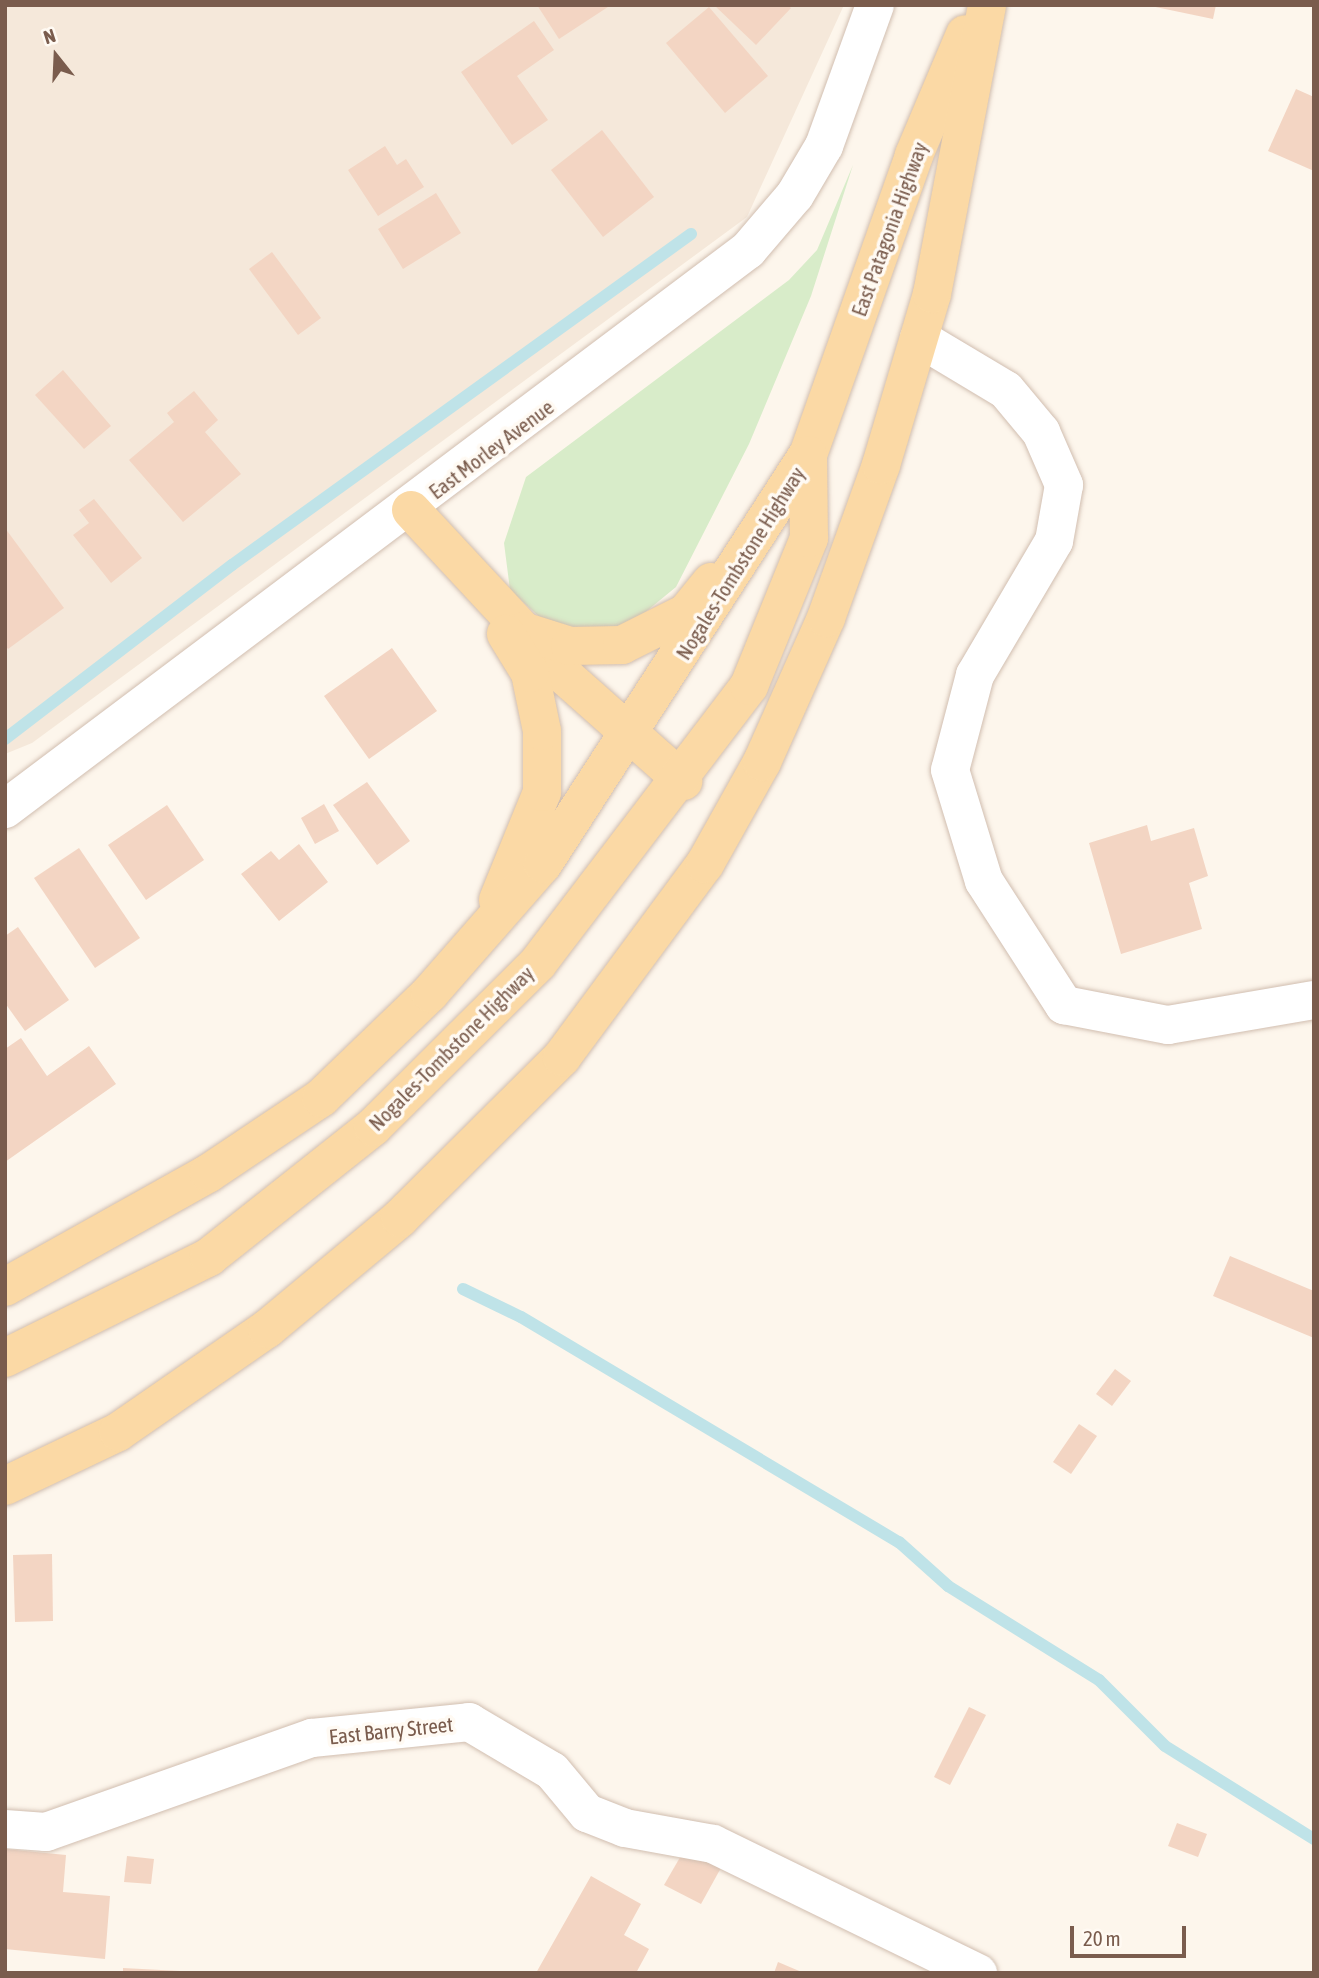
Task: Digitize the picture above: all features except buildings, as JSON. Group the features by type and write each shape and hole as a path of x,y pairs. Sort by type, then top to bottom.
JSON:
{"main road":[{"name":"East Patagonia Highway","path":"808,455 914,155 977,5"},
{"path":"5,1486 118,1432 267,1329 400,1218 562,1056 705,864 762,762 826,618 919,338 987,5"},
{"path":"519,629 570,646 622,645 686,613 808,455"},
{"name":"Nogales-Tombstone Highway","path":"20,1280 209,1173 321,1098 484,934 543,864 626,730 689,648 808,455"},
{"name":"Nogales-Tombstone Highway","path":"5,1359 69,1331 209,1257 373,1127 538,962 683,781 750,686 809,538 808,455"},
{"path":"411,510 476,585 519,629 683,781"},
{"path":"476,585 530,673 542,731 542,792 484,934"}],"street":[{"name":"East Morley Avenue","path":"5,808 118,719 411,510 748,250 795,195 824,146 875,5"},
{"path":"919,338 1006,390 1041,432 1063,485 1054,541 975,675 950,770 984,881 1063,1005 1168,1025 1314,1000"},
{"name":"East Barry Street","path":"5,1829 46,1832 312,1738 469,1722 552,1771 587,1813 625,1828 713,1844 978,1973"}],"shaded area":[{"path":"5,5 844,5 747,217 32,743 5,754"}],"green space":[{"path":"853,165 811,296 749,444 676,587 626,628 578,630 545,622 510,590 504,543 526,477 789,280 817,250"}],"waterway":[{"path":"5,739 232,565 691,234"},
{"path":"463,1289 521,1317 899,1542 948,1586 1099,1680 1165,1746 1314,1839"}]}
